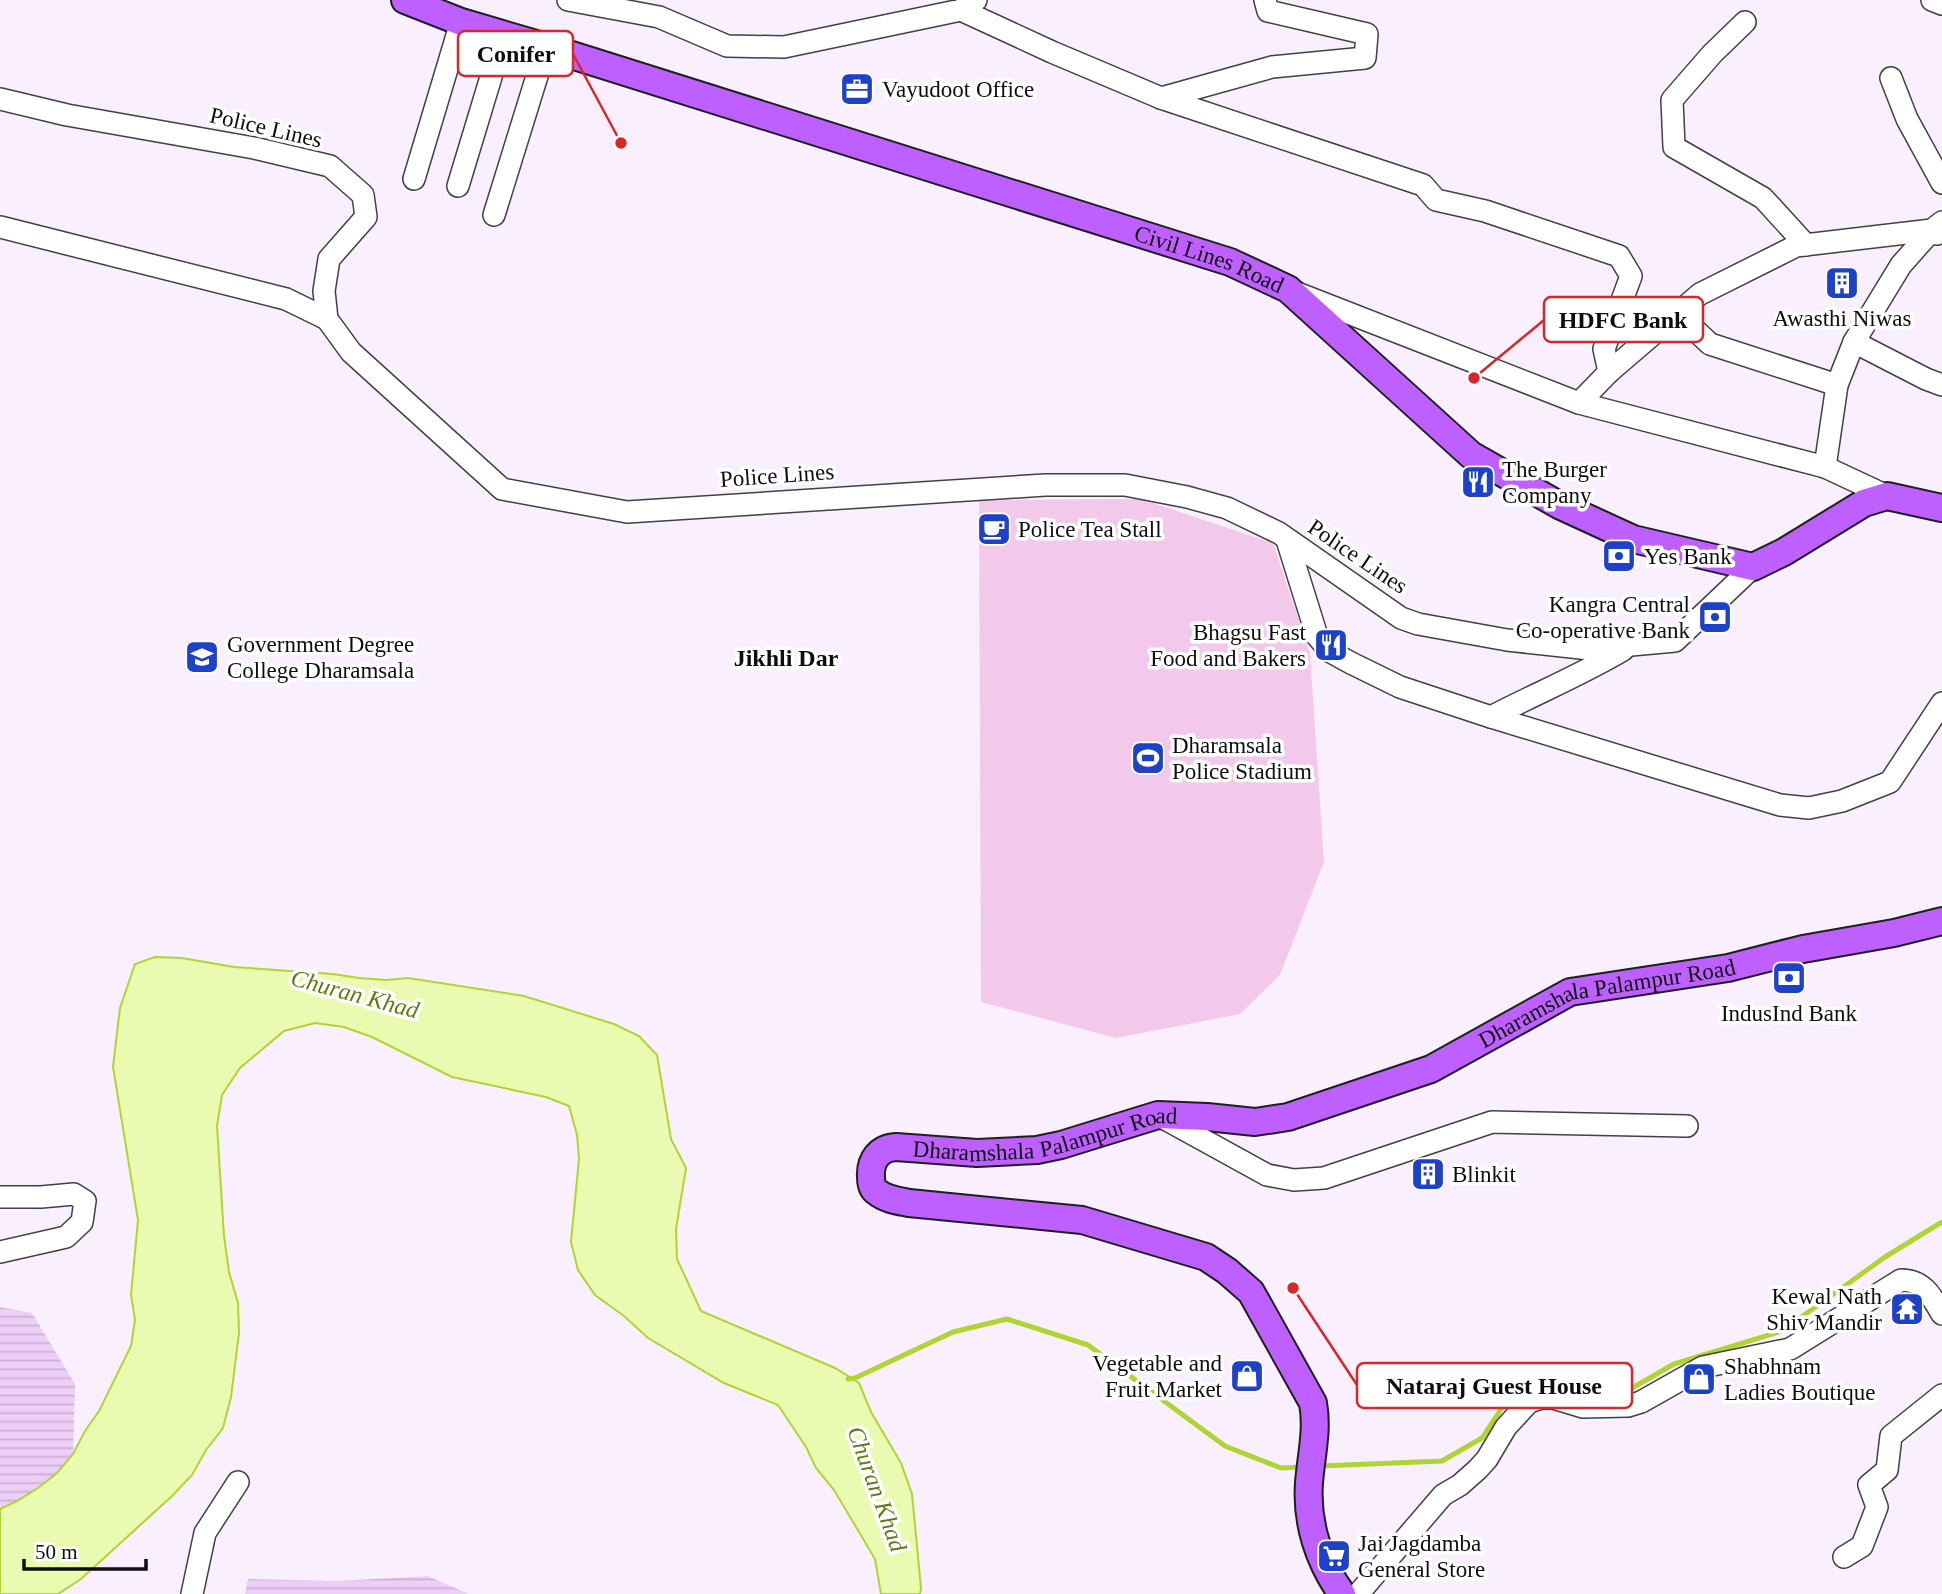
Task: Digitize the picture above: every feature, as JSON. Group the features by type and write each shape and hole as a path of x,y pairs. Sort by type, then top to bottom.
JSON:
{"main road":[{"name":"Civil Lines Road","path":"405,0 461,22 1230,262 1288,289 1471,455 1559,505 1633,539 1753,567"},
{"path":"1753,567 1784,552 1864,503 1887,496 1942,508"},
{"name":"Dharamshala Palampur Road","path":"1342,1594 1331,1578 1315,1540 1308,1513 1315,1437 1313,1402 1251,1292 1218,1263 1206,1257 1082,1220 897,1201 878,1194 873,1188 871,1181 874,1159 888,1147 976,1153 1048,1149 1158,1115 1255,1122 1288,1117 1431,1069 1570,992 1728,968 1803,949 1894,933 1942,921"}],"street":[{"path":"568,0 659,17 727,46 784,47 968,5 1052,52 1161,98 1423,185 1436,200 1485,211 1619,256 1631,276 1604,349 1609,372"},
{"path":"1161,98 1272,67 1365,58 1367,34 1268,10 1265,0"},
{"path":"1932,0 1942,4"},
{"path":"414,180 461,22"},
{"path":"1745,22 1712,54 1672,100 1674,147 1763,198 1806,245"},
{"path":"458,186 504,34"},
{"path":"494,215 546,47"},
{"path":"1891,78 1907,119 1942,183"},
{"name":"Police Lines","path":"0,99 67,115 254,148 330,166 363,195 366,217 329,259 324,291 327,319 351,352 502,489 627,512 1045,485 1125,485 1227,508 1279,533 1401,618 1418,624 1507,640 1590,649 1675,641 1753,567"},
{"path":"0,227 286,299 327,319"},
{"path":"1579,403 1609,372 1700,294 1796,246 1939,230"},
{"path":"1825,467 1837,385 1854,342 1901,265 1939,230"},
{"path":"1288,289 1579,403 1825,467 1887,496"},
{"path":"1678,314 1710,344 1837,385"},
{"path":"1854,342 1942,385"},
{"path":"1287,540 1317,636 1331,652 1351,663 1400,687 1780,805 1809,808 1842,801 1890,782 1942,703"},
{"path":"1492,717 1591,669 1631,645"},
{"path":"1158,1115 1267,1175 1294,1180 1324,1178 1492,1122 1687,1126"},
{"path":"0,1197 74,1194 85,1201 82,1223 66,1237 0,1252"},
{"path":"1358,1594 1443,1495 1461,1485 1487,1459 1506,1427 1529,1402 1553,1398 1583,1407 1628,1406 1641,1402 1703,1367 1790,1349 1901,1280 1919,1284 1928,1292 1942,1314"},
{"path":"1844,1558 1862,1546 1877,1507 1869,1485 1887,1470 1891,1436 1942,1395"},
{"path":"192,1594 205,1533 238,1482"}],"shaded area":[{"name":"Dharamsala Police Stadium","path":"1141,499 1273,543 1310,653 1324,862 1280,975 1240,1014 1116,1038 981,1002 979,500"},
{"path":"0,1307 32,1313 75,1384 73,1454 57,1473 38,1488 0,1509"},
{"path":"428,1576 469,1594 245,1594 248,1579 338,1581"}],"water":[{"name":"Churan Khad","path":"155,957 359,978 408,978 524,996 614,1024 639,1036 657,1055 671,1139 686,1168 676,1229 677,1259 701,1311 835,1368 859,1383 871,1412 901,1463 912,1494 920,1594 881,1594 875,1559 778,1405 724,1383 648,1338 595,1295 578,1270 571,1242 579,1159 577,1135 569,1106 546,1097 452,1077 372,1037 344,1027 315,1023 284,1031 240,1068 222,1095 217,1126 224,1236 229,1272 238,1303 239,1333 231,1397 223,1428 192,1475 81,1579 58,1594 0,1594 0,1509 38,1488 57,1473 73,1454 99,1411 131,1346 135,1320 131,1295 138,1220 113,1067 120,1008 135,964"}],"waterway":[{"path":"1320,1466 1442,1461 1482,1438 1507,1400 1526,1387 1544,1383 1625,1392 1674,1364 1782,1331 1885,1257 1942,1222"},
{"path":"848,1379 953,1332 1007,1319 1088,1345 1225,1446 1281,1468 1303,1467"}],"place":[{"name":"Vayudoot Office","path":"857,89"},
{"name":"Conifer","path":"621,143"},
{"name":"Awasthi Niwas","path":"1842,283"},
{"name":"HDFC Bank","path":"1474,378"},
{"name":"The Burger Company","path":"1478,482"},
{"name":"Police Tea Stall","path":"994,529"},
{"name":"Yes Bank","path":"1619,556"},
{"name":"Kangra Central Co-operative Bank","path":"1715,617"},
{"name":"Bhagsu Fast Food and Bakers","path":"1331,645"},
{"name":"Government Degree College Dharamsala","path":"202,657"},
{"name":"Dharamsala Police Stadium","path":"1148,758"},
{"name":"IndusInd Bank","path":"1789,978"},
{"name":"Blinkit","path":"1428,1174"},
{"name":"Nataraj Guest House","path":"1293,1288"},
{"name":"Kewal Nath Shiv Mandir","path":"1907,1309"},
{"name":"Vegetable and Fruit Market","path":"1247,1376"},
{"name":"Shabhnam Ladies Boutique","path":"1699,1379"},
{"name":"Jai Jagdamba General Store","path":"1334,1556"}],"district":[{"name":"Jikhli Dar","path":"786,658"}]}
